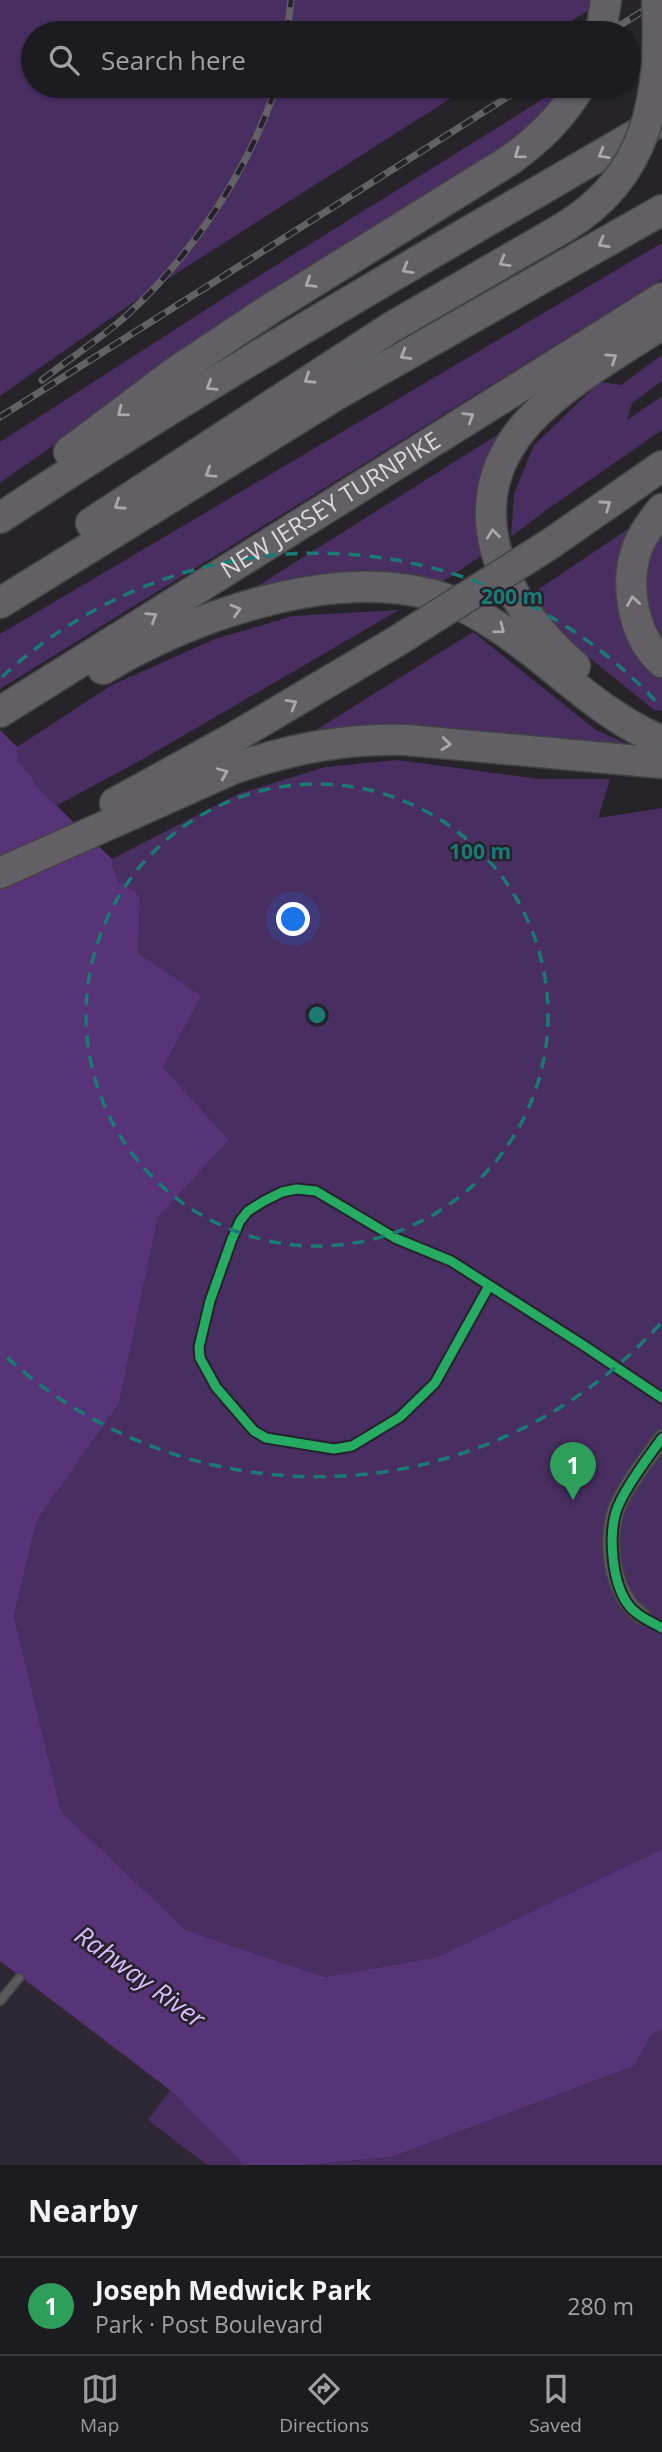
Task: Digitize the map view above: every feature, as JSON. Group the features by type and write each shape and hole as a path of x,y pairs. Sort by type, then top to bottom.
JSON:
{"highway":[{"path":"603,21 606,0"},
{"path":"0,583 366,342 563,228 601,202 631,165 643,140 659,86 662,55 657,0"},
{"path":"11,511 221,341 536,142 572,98"},
{"path":"64,466 662,120"},
{"path":"0,603 336,395 662,210"},
{"name":"NEW JERSEY TURNPIKE","path":"0,712 58,686 662,298"},
{"path":"662,324 547,403 527,423 501,465 493,491 491,517 494,548 503,577 538,630 561,655 597,685 639,714 662,724"},
{"path":"0,873 154,794 550,544 662,467"},
{"path":"662,509 638,546 631,592 644,638 662,662"},
{"path":"0,729 58,686 230,612 275,599 326,590 394,588 430,594 465,607 494,624 606,711 634,729 662,741"},
{"path":"0,863 154,794 200,783 269,757 335,742 370,739 662,762"}],"street":[{"path":"642,1616 627,1603 622,1592 616,1573 612,1535 620,1501 662,1438"}],"lane":[{"path":"0,2001 19,1978"}],"shaded area":[{"path":"0,0 591,0 592,8 571,21 21,21 21,98 451,98 158,285 0,396"},
{"path":"545,98 555,98 530,132 182,355 0,483 0,442 238,289"},
{"path":"662,243 662,279 0,689 0,634"},
{"path":"662,355 662,381 632,403 627,420 662,396 662,430 511,537 514,494 534,445 600,382 621,385"},
{"path":"524,418 487,552 435,587 240,597"},
{"path":"634,525 651,671 662,679 662,711 654,710 575,646 530,595"},
{"path":"662,535 662,642 651,622 647,589 653,553"},
{"path":"399,610 143,759 56,806 17,761 17,747 112,685 215,639 293,616"},
{"path":"473,632 596,730 648,753 308,735"},
{"path":"397,760 539,779 610,779 598,818 662,808 662,1849 437,1957 325,1977 186,1930 61,1811 14,1616 37,1520 119,1404 158,1217 229,1140 163,1067 200,996 138,953 140,898 135,891 118,881 112,859 238,794 325,767"},
{"path":"0,1961 170,2090 149,2120 207,2165 0,2165"},
{"path":"662,2030 662,2165 305,2165 392,2157 634,2066 652,2034"},
{"path":"170,2090 244,2165 207,2165 148,2120"}],"water":[{"name":"Rahway River","path":"0,730 17,747 17,761 31,775 37,787 112,859 118,881 135,891 140,898 138,953 201,996 163,1067 229,1140 158,1217 119,1404 37,1520 14,1616 61,1811 186,1930 325,1977 437,1957 662,1849 662,2030 652,2034 634,2066 392,2157 305,2165 244,2165 170,2090 0,1961"}],"railway":[{"path":"288,21 291,0"},
{"path":"627,21 660,0"},
{"path":"42,380 126,316 150,293 195,240 251,149 272,98"},
{"path":"0,417 506,98"}],"cycle path":[{"path":"489,1286 435,1383 400,1417 352,1446 334,1449 266,1438 254,1431 216,1387 200,1358 199,1347 210,1301 240,1221 248,1211 264,1201 282,1192 297,1189 316,1191 395,1238 451,1261 662,1398"},
{"path":"662,1438 620,1502 612,1539 617,1581 627,1603 638,1614 662,1628"}],"place":[{"name":"Joseph Medwick Park","path":"573,1500"}]}
